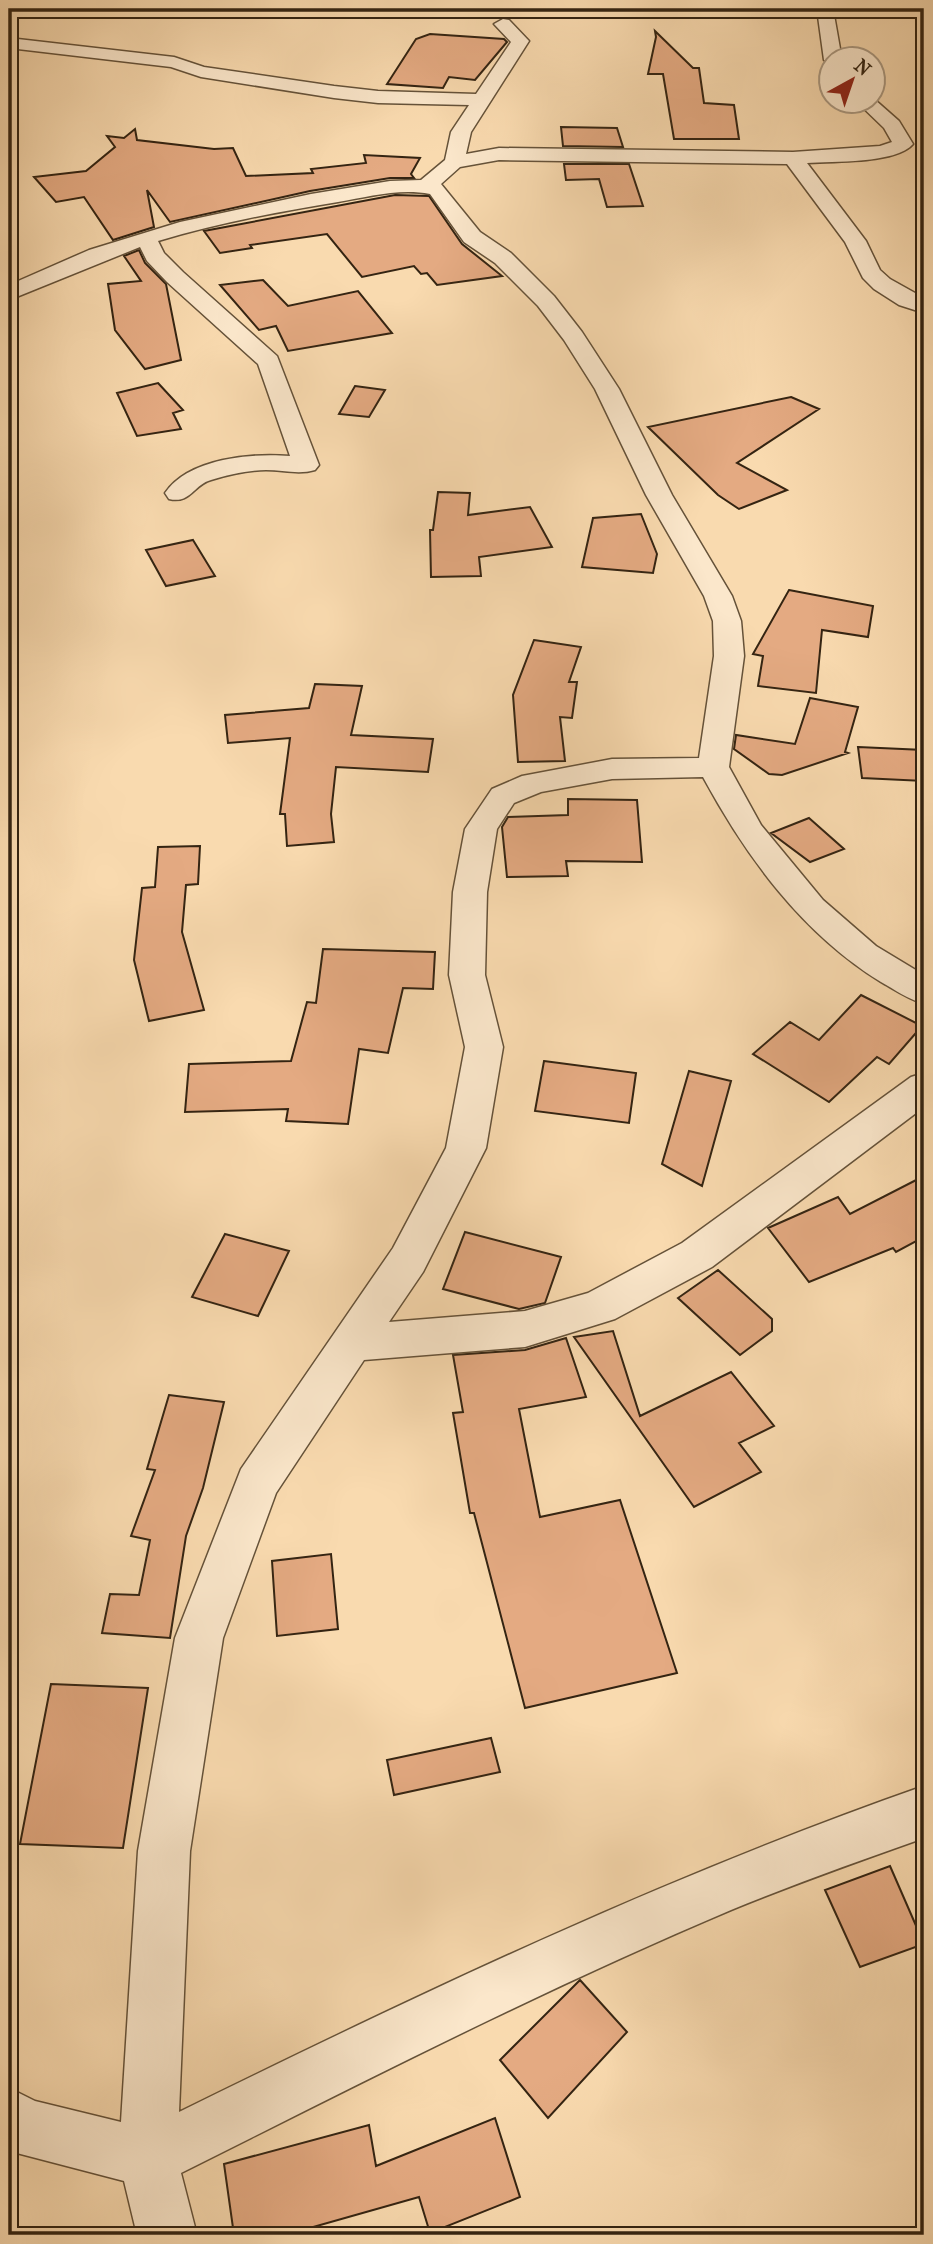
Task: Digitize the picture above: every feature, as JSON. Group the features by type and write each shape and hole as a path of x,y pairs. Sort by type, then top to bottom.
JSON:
{"street":[{"path":"825,9 831,46"},
{"path":"454,162 461,132 520,41 503,24"},
{"path":"9,43 174,62 201,72 334,92 378,97 481,100"},
{"path":"427,186 454,162 499,154 793,158 883,152 904,144 892,125 882,116"},
{"path":"793,158 855,241 872,273 883,285 907,300 924,306"},
{"path":"9,293 98,255 222,218 400,186 427,186 441,192 449,209 472,237 503,258 546,301 574,337 607,388 659,495 718,596 727,621 729,656 713,766 748,831 811,908 864,955 924,991"},
{"path":"146,239 155,256 175,277 269,361 306,465 263,462 200,474 178,494"},
{"path":"167,2235 148,2158 164,1851 199,1638 257,1483 408,1260 466,1148 484,1047 467,975 470,892 481,829 503,796 533,783 612,769 713,766"},
{"path":"352,1343 525,1329 600,1307 697,1255 924,1087"},
{"path":"9,2117 21,2127 148,2158 488,1991 714,1892 852,1836 924,1812"}],"building":[{"path":"655,31 693,68 699,68 704,103 734,105 739,139 674,139 663,74 648,74"},
{"path":"430,34 504,39 507,42 475,80 449,77 443,88 387,84 416,39"},
{"path":"561,127 617,128 623,147 563,146"},
{"path":"135,129 137,140 214,149 233,148 246,176 313,173 311,169 366,163 364,155 420,158 411,174 414,178 390,178 310,191 170,222 147,190 154,227 113,240 84,197 56,202 34,177 86,171 115,147 107,136 124,138"},
{"path":"564,164 629,164 643,206 607,207 599,179 566,180"},
{"path":"395,195 429,196 462,244 502,276 437,285 427,273 421,274 414,266 362,277 327,234 250,245 252,248 220,253 204,231"},
{"path":"139,250 145,263 166,284 181,360 145,369 115,330 108,284 141,281 124,256"},
{"path":"263,280 288,306 358,291 392,333 288,351 276,326 259,330 220,285"},
{"path":"158,383 183,410 173,413 181,429 137,436 117,393"},
{"path":"355,386 385,390 369,417 339,414"},
{"path":"791,397 819,409 737,463 787,490 739,509 718,495 648,427"},
{"path":"438,492 470,493 468,515 530,507 552,547 479,557 481,576 431,577 430,530 433,530"},
{"path":"641,514 657,554 653,573 582,567 593,518"},
{"path":"193,540 215,576 166,586 146,550"},
{"path":"789,590 873,606 868,637 822,630 816,693 758,686 763,656 753,654"},
{"path":"534,640 581,647 569,682 577,682 572,718 560,717 565,761 518,762 513,695"},
{"path":"315,684 362,686 351,735 433,739 428,772 336,767 331,814 334,842 287,846 285,814 280,814 290,738 228,743 225,715 309,708"},
{"path":"810,698 858,707 845,752 848,753 782,775 769,774 734,749 736,735 795,744"},
{"path":"858,747 924,750 924,781 862,778"},
{"path":"568,799 637,800 642,862 566,861 568,876 507,877 502,827 508,817 568,815"},
{"path":"809,818 844,849 810,862 771,833"},
{"path":"200,846 198,884 186,885 182,932 204,1010 149,1021 134,960 142,888 155,887 158,847"},
{"path":"323,949 435,952 433,989 403,988 388,1053 359,1049 348,1124 286,1121 288,1109 185,1112 189,1064 291,1061 307,1002 316,1003"},
{"path":"861,995 922,1026 889,1064 877,1057 829,1102 753,1054 790,1022 819,1040"},
{"path":"544,1061 636,1073 629,1123 535,1111"},
{"path":"689,1071 731,1081 702,1186 662,1164"},
{"path":"924,1176 924,1237 896,1252 893,1248 809,1282 768,1228 838,1197 850,1214"},
{"path":"465,1232 561,1257 545,1303 519,1309 443,1289"},
{"path":"225,1234 289,1251 258,1316 192,1297"},
{"path":"718,1270 772,1319 772,1331 740,1355 678,1298"},
{"path":"613,1331 640,1416 731,1372 774,1426 739,1443 761,1472 694,1507 574,1337"},
{"path":"566,1338 586,1397 519,1409 540,1517 620,1500 677,1673 525,1708 474,1513 470,1513 453,1413 463,1412 453,1355 525,1350"},
{"path":"169,1395 224,1402 203,1488 186,1536 170,1638 102,1633 110,1594 139,1595 150,1540 131,1536 155,1470 147,1469"},
{"path":"331,1554 338,1629 277,1636 272,1561"},
{"path":"51,1684 148,1688 123,1848 20,1844"},
{"path":"491,1738 500,1772 394,1795 387,1760"},
{"path":"890,1866 924,1944 860,1967 825,1890"},
{"path":"580,1980 627,2032 548,2118 500,2060"},
{"path":"495,2118 520,2197 430,2233 419,2197 285,2235 234,2235 224,2164 369,2125 376,2166"}]}
